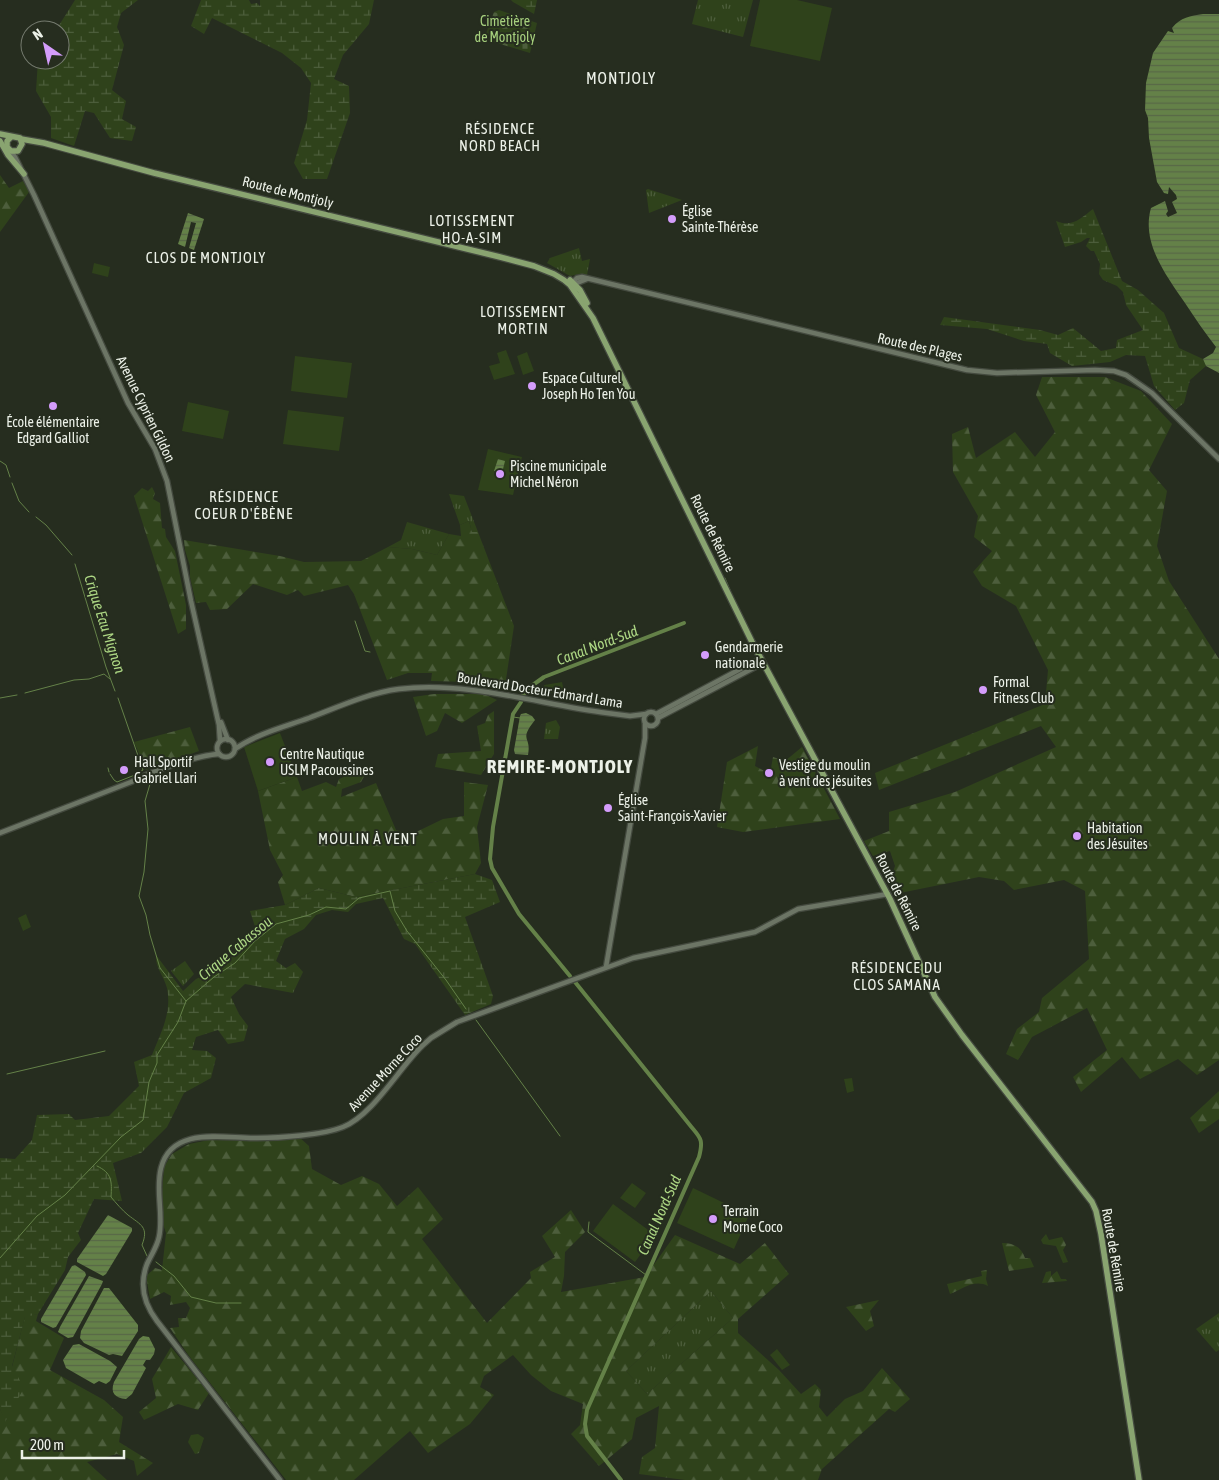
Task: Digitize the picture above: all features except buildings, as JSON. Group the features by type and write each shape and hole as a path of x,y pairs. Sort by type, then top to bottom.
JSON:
{"main road":[{"path":"0,135 16,136 21,139 21,148"},
{"path":"0,135 8,147 16,152 36,142"},
{"path":"8,147 8,139 11,136"},
{"name":"Route de Montjoly","path":"21,139 534,266"},
{"path":"0,142 24,174"},
{"name":"Route de Rémire","path":"534,266 544,266 560,273 580,290 591,310 593,318"},
{"name":"Route de Rémire","path":"571,283 593,318 762,660 888,894 942,1008 1087,1194 1096,1211 1139,1480"}],"street":[{"name":"Avenue Cyprien Gildon","path":"8,147 24,174 128,403 148,434 160,460 167,481 191,601 219,725 220,741"},
{"name":"Avenue Cyprien Gildon","path":"21,148 18,158 24,174"},
{"name":"Route des Plages","path":"571,283 580,276 967,370 997,372 1114,371 1126,375 1152,393 1219,459"},
{"name":"Route des Plages","path":"571,283 591,279"},
{"path":"580,290 581,281"},
{"path":"657,716 762,660"},
{"name":"Avenue Cyprien Gildon","path":"206,666 228,740"},
{"name":"Boulevard Docteur Edmard Lama","path":"233,743 254,738 373,695 417,688 470,690 588,711 630,716 646,714"},
{"path":"606,967 645,738 644,722 646,714 650,712 657,716"},
{"name":"Boulevard Docteur Edmard Lama","path":"630,716 644,722"},
{"path":"645,738 657,723 657,716"},
{"path":"644,722 653,726"},
{"name":"Boulevard Docteur Edmard Lama","path":"235,749 254,738"},
{"path":"0,833 142,776 191,760 219,754 230,756 235,749 233,743 228,740 220,741 217,748 219,754"},
{"path":"191,760 217,748"},
{"name":"Avenue Morne Coco","path":"280,1480 156,1321 145,1303 143,1280 160,1235 159,1179 161,1167 172,1149 181,1143 201,1136 255,1138 287,1136 343,1127 360,1117 422,1046 449,1026 471,1016 632,958 755,932 798,909 888,894"}],"green space":[{"path":"75,0 138,0 121,13 117,27 124,45 112,90 126,101 122,119 136,127 132,141 110,138 94,113 85,111 74,146 51,138 51,117 36,91 37,70 70,70 70,20 62,20"},
{"path":"201,0 249,0 251,4 257,3 260,6 260,0 374,0 369,24 343,55 334,79 349,86 350,113 327,179 303,179 294,163 307,120 311,83 301,68 282,53 212,18 204,34 191,26"},
{"path":"511,0 537,0 534,14 513,2"},
{"path":"698,0 753,0 743,37 692,24"},
{"path":"760,0 797,0 832,8 820,61 750,46"},
{"name":"Cimetière de Montjoly","path":"499,10 537,23 530,53 484,39 494,12"},
{"path":"0,175 9,188 23,181 29,192 0,232"},
{"path":"646,190 682,200 649,213"},
{"path":"1093,209 1122,281 1138,290 1164,313 1179,348 1203,359 1206,366 1190,380 1184,403 1175,410 1154,386 1145,356 1126,355 1110,362 1072,366 1050,353 1047,344 1024,341 987,329 940,325 944,317 1040,330 1058,335 1073,328 1101,351 1116,348 1117,340 1143,330 1126,305 1123,292 1117,286 1103,280 1099,274 1100,264 1094,251 1091,251 1086,246 1090,238 1065,247 1056,221 1072,223"},
{"path":"579,248 582,261 590,259 587,275 570,276 547,263 550,258"},
{"path":"94,263 110,267 108,277 92,273"},
{"path":"506,350 515,374 494,380 489,366 500,363 497,353"},
{"path":"527,352 534,371 523,375 517,356"},
{"path":"295,356 352,363 347,398 291,391"},
{"path":"1042,377 1105,377 1141,391 1172,424 1149,470 1167,491 1157,546 1169,581 1219,659 1219,1060 1197,1075 1178,1059 1140,1079 1122,1057 1081,1092 1073,1077 1107,1050 1087,1008 1032,1037 1018,1060 1006,1054 1017,1029 1039,1012 1042,998 1089,959 1085,891 1064,880 1014,890 1004,881 979,877 895,894 889,883 895,866 890,851 873,856 864,841 889,831 889,812 955,792 1056,747 1041,726 879,790 875,773 1045,704 1048,670 1016,606 982,586 973,572 992,551 974,537 978,516 953,472 952,434 968,427 976,458 1015,432 1035,457 1055,432 1036,395"},
{"path":"188,402 229,411 223,439 182,431"},
{"path":"288,410 344,417 339,451 283,444"},
{"name":"Piscine municipale Michel Néron","path":"488,449 522,457 513,495 478,490"},
{"path":"152,487 155,493 153,499 160,503 162,528 165,529 166,537 175,551 186,605 186,629 178,634 134,496 142,488 148,491"},
{"path":"449,494 464,496 478,532 472,532 469,521 460,525"},
{"path":"469,521 472,532 478,532 514,626 505,686 470,682 431,681 432,673 408,673 387,680 354,594 348,585 304,596 298,590 287,595 253,584 227,609 210,610 206,602 196,603 184,540 280,556 304,562 361,561 388,547 412,549 437,555 449,534 461,536 460,525"},
{"path":"407,522 449,534 437,555 412,549 388,547 401,540"},
{"path":"562,682 564,691 546,694 544,685"},
{"path":"434,694 484,694 497,700 462,723 445,713 437,731 426,736 413,697"},
{"path":"494,711 494,754 481,775 435,767 438,754 481,751 477,726 485,723 488,715"},
{"path":"556,720 560,727 558,739 544,739 546,723"},
{"path":"190,727 199,751 146,770 134,742"},
{"name":"Centre Nautique USLM Pacoussines","path":"280,733 297,777 258,791 244,747"},
{"path":"758,746 755,766 770,774 773,757 785,761 802,747 840,819 743,832 717,827 727,762"},
{"path":"369,767 361,782 342,789 341,797 376,783 396,830 412,834 443,819 464,816 464,782 488,785 477,827 481,863 475,874 356,897 319,888 285,905 278,882 283,875 270,850 258,791 297,777 302,791 326,782 336,787 339,779"},
{"path":"475,874 492,880 500,902 465,917 493,996 491,1004 465,1015 415,944 404,939 383,898 356,904 348,912 332,910 316,915 304,929 285,939 276,961 286,968 295,963 303,972 293,993 245,984 231,997 239,1014 248,1026 244,1041 228,1044 218,1030 196,1037 192,1050 207,1051 216,1058 211,1078 184,1093 167,1127 141,1153 113,1163 122,1201 94,1199 78,1233 81,1240 68,1257 65,1270 38,1314 25,1317 12,1366 24,1388 5,1422 0,1409 0,1158 15,1159 32,1140 37,1115 69,1114 75,1120 109,1116 139,1086 134,1062 152,1055 167,1014 167,988 158,968 156,955 183,991 196,979 217,970 257,933 250,911 285,905 319,888 356,897"},
{"path":"26,914 31,927 23,931 18,918"},
{"path":"185,961 194,974 183,986 171,971"},
{"path":"852,1078 854,1091 847,1093 844,1079"},
{"path":"1219,1091 1219,1119 1199,1133 1190,1118"},
{"path":"299,1137 309,1146 312,1169 341,1185 362,1176 379,1184 397,1206 418,1187 443,1219 422,1239 487,1323 531,1278 530,1272 555,1257 542,1236 571,1210 585,1232 565,1252 561,1292 645,1277 675,1235 740,1264 765,1243 789,1274 738,1319 738,1333 779,1370 801,1394 815,1384 821,1390 819,1407 827,1417 845,1399 863,1391 882,1368 910,1399 895,1412 889,1409 822,1469 818,1480 685,1480 639,1474 642,1457 655,1448 659,1406 636,1418 632,1439 599,1466 571,1434 580,1425 583,1404 551,1391 531,1375 513,1355 484,1376 480,1387 494,1395 470,1424 428,1453 410,1431 354,1480 286,1480 189,1356 170,1328 179,1327 178,1318 186,1318 190,1308 186,1302 170,1305 171,1296 164,1292 150,1299 146,1276 155,1268 162,1270 166,1233 163,1224 162,1194 164,1167 172,1154 189,1144 209,1140 265,1141","holes":["711,1291 733,1318 647,1394 626,1371"]},
{"path":"632,1183 646,1193 635,1208 620,1198"},
{"name":"Terrain Morne Coco","path":"693,1188 749,1215 734,1249 677,1223"},
{"path":"613,1204 655,1235 635,1262 593,1231"},
{"path":"1046,1234 1049,1240 1062,1237 1066,1245 1063,1250 1068,1262 1063,1263 1056,1246 1043,1244 1041,1240"},
{"path":"1002,1243 1016,1246 1025,1258 1030,1258 1034,1267 1009,1271"},
{"path":"987,1270 986,1279 988,1286 973,1284 950,1294 947,1284 982,1276 981,1271"},
{"path":"1051,1271 1051,1276 1057,1271 1061,1279 1066,1279 1067,1281 1042,1283 1046,1272"},
{"path":"711,1291 733,1318 647,1394 626,1371"},
{"path":"879,1300 870,1311 874,1326 866,1331 846,1307"},
{"path":"1219,1313 1219,1350 1216,1352 1196,1329"},
{"path":"38,1314 36,1321 64,1338 50,1370 104,1400 123,1417 119,1442 153,1463 137,1476 134,1461 117,1454 87,1462 107,1480 0,1480 0,1409 6,1421 12,1367 25,1316"},
{"path":"171,1347 209,1393 198,1410 178,1404 144,1420 139,1412 156,1398 152,1379"},
{"path":"777,1349 790,1365 782,1370 770,1355"},
{"path":"198,1434 204,1438 199,1453 195,1454 188,1442 191,1435"}],"shaded area":[{"path":"1219,14 1219,373 1206,366 1203,359 1213,353 1216,347 1163,270 1152,246 1149,234 1151,208 1165,201 1168,217 1177,213 1172,202 1177,199 1176,195 1169,187 1168,194 1164,193 1157,182 1149,138 1148,118 1145,110 1146,83 1153,53 1168,31 1174,33 1172,28 1179,21 1190,16"},
{"path":"188,213 204,219 194,250 189,248 196,223 191,222 185,247 178,244"},
{"path":"498,459 505,461 502,473 494,471"},
{"path":"526,713 535,720 526,735 529,749 528,755 515,754 514,750 520,716"},
{"path":"108,1215 132,1228 132,1231 103,1276 77,1262 77,1259"},
{"path":"75,1265 85,1272 86,1275 56,1327 53,1328 41,1322 41,1319 72,1266"},
{"path":"89,1276 103,1281 102,1284 73,1337 68,1338 58,1332"},
{"path":"104,1288 109,1288 138,1325 138,1331 122,1356 109,1355 84,1343 80,1338 81,1331"},
{"path":"143,1336 149,1337 155,1349 154,1354 143,1365 146,1368 132,1394 126,1399 119,1397 113,1392 114,1382 139,1339"},
{"path":"79,1344 110,1361 117,1367 110,1381 106,1384 99,1381 94,1384 66,1368 63,1360 73,1345"}],"waterway":[{"name":"Crique Eau Mignon","path":"0,461 6,465 10,477"},
{"name":"Crique Eau Mignon","path":"12,483 19,501 29,512"},
{"name":"Crique Eau Mignon","path":"36,517 46,525 72,555"},
{"name":"Crique Eau Mignon","path":"75,564 115,691"},
{"path":"725,578 730,590"},
{"path":"355,621 365,651 370,652"},
{"name":"Canal Nord-Sud","path":"523,695 530,687 544,677 684,623"},
{"path":"25,693 104,674 110,679"},
{"path":"0,698 17,695"},
{"name":"Crique Eau Mignon","path":"118,698 143,770 138,773"},
{"name":"Canal Nord-Sud","path":"521,702 513,714 493,827 490,859 492,868 519,914 570,976"},
{"path":"513,717 520,718"},
{"path":"108,768 109,772"},
{"path":"110,774 117,782 135,775"},
{"name":"Crique Eau Mignon","path":"148,779 150,784 145,801 148,829 144,872 139,896 160,968 186,1001"},
{"name":"Crique Cabassou","path":"0,1258 37,1216 65,1195 121,1137 143,1120 149,1082 157,1063 157,1055 178,1022 186,1001 214,977 235,963 255,941 276,924 309,915 326,907 346,909 359,898 390,891 395,911 407,931 446,980 466,1009"},
{"name":"Canal Nord-Sud","path":"575,982 696,1132 701,1142 699,1157 587,1410 585,1424 587,1436 621,1480"},
{"path":"476,1020 560,1136"},
{"path":"7,1074 105,1051"},
{"path":"97,1166 106,1172 110,1178 111,1197 144,1230 145,1234 142,1245 147,1256"},
{"path":"589,1222 588,1232 646,1275"},
{"path":"156,1262 174,1276 191,1297 216,1303 241,1303"}],"place":[{"name":"Église Sainte-Thérèse","path":"672,219"},
{"name":"Espace Culturel Joseph Ho Ten You","path":"532,386"},
{"name":"École élémentaire Edgard Galliot","path":"53,406"},
{"name":"Piscine municipale Michel Néron","path":"500,474"},
{"name":"Gendarmerie nationale","path":"705,655"},
{"name":"Formal Fitness Club","path":"983,690"},
{"name":"Centre Nautique USLM Pacoussines","path":"270,762"},
{"name":"Hall Sportif Gabriel Llari","path":"124,770"},
{"name":"Vestige du moulin à vent des jésuites","path":"769,773"},
{"name":"Église Saint-François-Xavier","path":"608,808"},
{"name":"Habitation des Jésuites","path":"1077,836"},
{"name":"Terrain Morne Coco","path":"713,1219"}],"district":[{"name":"MONTJOLY","path":"621,78"},
{"name":"RÉSIDENCE NORD BEACH","path":"500,136"},
{"name":"LOTISSEMENT HO-A-SIM","path":"472,228"},
{"name":"CLOS DE MONTJOLY","path":"206,257"},
{"name":"LOTISSEMENT MORTIN","path":"523,320"},
{"name":"RÉSIDENCE COEUR D'ÉBÈNE","path":"244,504"},
{"name":"REMIRE-MONTJOLY","path":"560,766"},
{"name":"MOULIN À VENT","path":"368,838"},
{"name":"RÉSIDENCE DU CLOS SAMANA","path":"897,976"}]}
